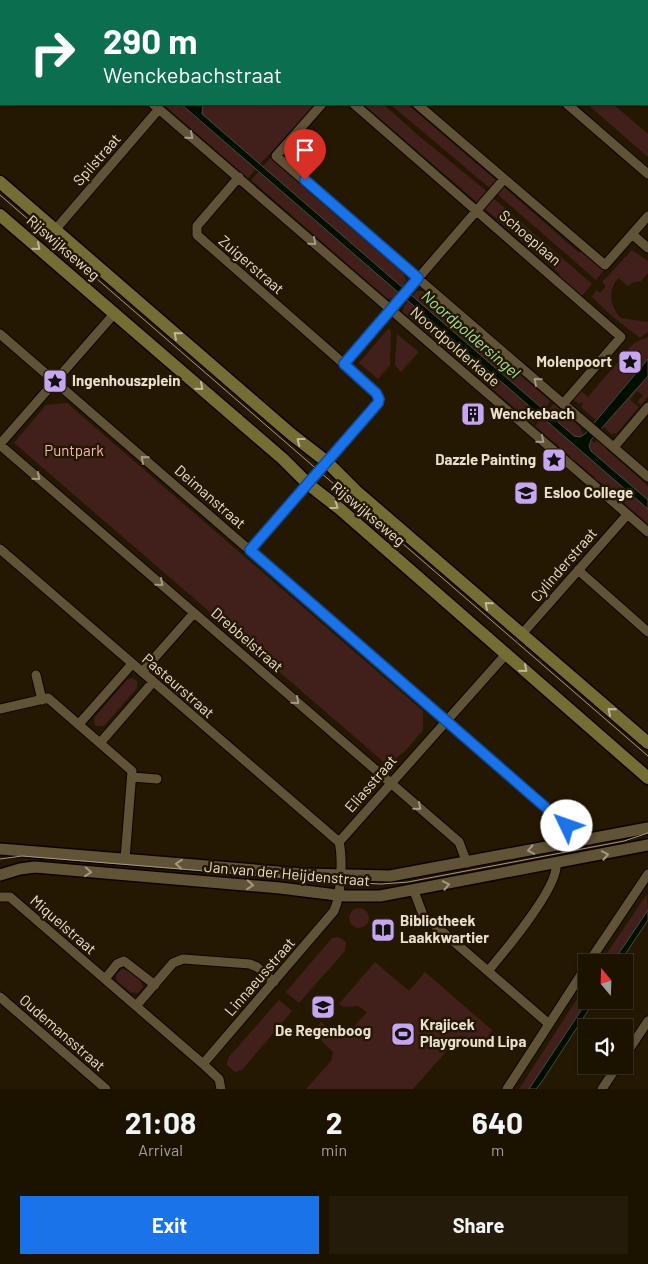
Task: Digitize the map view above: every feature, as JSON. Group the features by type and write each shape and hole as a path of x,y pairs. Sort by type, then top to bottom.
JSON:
{"main road":[{"name":"Rijswijkseweg","path":"0,182 291,434 327,462 356,491 648,743"},
{"name":"Rijswijkseweg","path":"0,215 112,317 283,459 308,484 340,509 504,656 648,778"}],"street":[{"name":"Noordpolderkade","path":"321,105 276,156 648,477"},
{"name":"Schoeplaan","path":"355,105 621,337 563,404"},
{"name":"Schoeplaan","path":"418,105 605,266 648,216"},
{"path":"568,105 648,174"},
{"name":"Noordpolderkade","path":"156,106 648,532"},
{"name":"Spilstraat","path":"55,230 156,106"},
{"name":"Zuigerstraat","path":"239,177 197,226 197,235 374,390 379,400 327,462"},
{"path":"344,364 504,179"},
{"path":"632,234 648,248"},
{"path":"0,444 112,317"},
{"path":"0,334 55,381"},
{"name":"Deimanstraat","path":"55,381 565,824 572,843"},
{"path":"614,447 648,407"},
{"name":"Drebbelstraat","path":"0,444 459,842 467,863"},
{"path":"250,550 327,462"},
{"name":"Cylinderstraat","path":"522,634 627,515"},
{"name":"Pasteurstraat","path":"0,549 339,842"},
{"path":"578,570 648,632"},
{"path":"142,672 194,613"},
{"name":"Eliasstraat","path":"339,842 504,656"},
{"path":"78,724 132,664"},
{"path":"36,674 42,700"},
{"path":"100,743 153,682"},
{"path":"0,710 48,698 132,771 125,859"},
{"path":"132,777 157,779"},
{"name":"Jan van der Heijdenstraat","path":"0,849 303,874 395,876 648,828"},
{"path":"339,842 340,875"},
{"name":"Jan van der Heijdenstraat","path":"0,875 24,868 39,868 280,888 338,895 380,896 648,845"},
{"path":"488,971 514,940 554,881 556,864"},
{"path":"594,954 648,874"},
{"name":"Linnaeusstraat","path":"204,1064 332,915 337,906 340,875"},
{"path":"414,891 422,915 549,1024"},
{"name":"Miquelstraat","path":"1,897 10,897 204,1064"},
{"path":"136,1006 174,962 183,959 250,964 256,966 274,982"},
{"path":"105,979 118,964 124,961 154,984"},
{"path":"507,1089 578,979"},
{"name":"Oudemansstraat","path":"0,998 106,1089"},
{"path":"633,1044 648,1021"},
{"path":"204,1064 219,1078 220,1089"},
{"path":"602,1089 612,1074"}],"green space":[{"path":"164,105 182,105 256,169 248,178"},
{"path":"203,105 316,105 260,164 201,114"},
{"path":"364,105 384,105 489,193 479,204"},
{"path":"391,105 408,105 498,182 492,190"},
{"path":"588,105 614,105 648,134 648,157"},
{"path":"273,156 292,173 290,175 404,274 406,281 402,287 262,167"},
{"path":"259,171 398,292 393,298 388,299 251,180"},
{"path":"503,186 579,253 581,251 604,270 596,280 496,193"},
{"path":"493,198 592,284 581,297 558,277 560,274 484,208"},
{"path":"632,250 648,261 648,273 641,281 634,282 628,286 618,278 611,293 611,298 614,308 621,318 648,322 648,332 640,338 613,317 592,297 596,290 600,293 606,286 602,282"},
{"path":"417,291 423,291 482,341 484,339 491,345 489,348 550,401 546,408 548,410 554,404 581,428 584,434 580,437 574,436 412,296"},
{"path":"408,301 648,509 648,524 599,481 596,483 593,481 595,478 574,460 572,462 569,459 570,456 535,426 540,420 537,418 532,423 403,312 404,306"},
{"path":"388,329 391,330 390,365 378,379 359,363"},
{"path":"397,334 419,352 401,372 395,365"},
{"path":"648,337 648,359 596,420 581,407 583,403 579,404 573,399 580,390 588,397 634,343"},
{"path":"648,376 648,397 641,405 637,402 643,395 637,391 630,400 639,407 617,433 611,434 603,426"},
{"name":"Puntpark","path":"67,403 423,711 423,730 407,749 389,764 386,764 14,443 46,405"},
{"path":"598,438 607,446 605,448 648,486 648,500 591,451 589,443 591,440 594,443"},
{"path":"132,678 137,681 137,688 104,726 95,726 94,718 127,680"},
{"path":"647,894 648,910 618,954 606,954"},
{"path":"355,908 363,908 369,914 369,922 363,928 355,928 349,922 349,914"},
{"path":"339,937 346,942 345,951 299,1003 286,992 332,938"},
{"name":"Krajicek Playground Lipa","path":"375,962 409,991 425,972 492,1030 480,1049 465,1036 460,1036 413,1089 306,1089 331,1061 333,1052 312,1032 321,1022 339,1036 348,1034 367,1012 358,1006 343,1007 339,1004"},
{"path":"122,969 132,972 140,980 143,987 138,993 130,992 117,981 116,975"},
{"path":"578,997 578,1009 582,1009 529,1089 519,1089"},
{"path":"279,1000 292,1011 242,1070 235,1072 227,1065 228,1058"}],"shaded area":[{"path":"182,105 203,105 202,114 574,436 580,437 585,434 648,359 648,376 591,440 589,446 591,451 648,500 648,509"},
{"path":"648,910 648,920 625,954 618,954"},
{"path":"582,1009 589,1009 583,1019 578,1019 578,1026 541,1083 536,1089 529,1089"}],"tram line":[{"path":"0,195 648,756"},
{"path":"0,859 22,856 381,884 408,882 624,841 648,833"}],"place":[{"name":"Molenpoort","path":"630,362"},
{"name":"Ingenhouszplein","path":"55,381"},
{"name":"Wenckebach","path":"473,414"},
{"name":"Dazzle Painting","path":"554,460"},
{"name":"Esloo College","path":"526,493"},
{"name":"Bibliotheek Laakkwartier","path":"383,930"},
{"name":"De Regenboog","path":"323,1007"},
{"name":"Krajicek Playground Lipa","path":"403,1034"}],"route":[{"path":"305,180 418,278 344,364 374,390 379,399 378,403 250,550 567,826"}],"water label":[{"name":"Noordpoldersingel","path":"471,334"}]}
